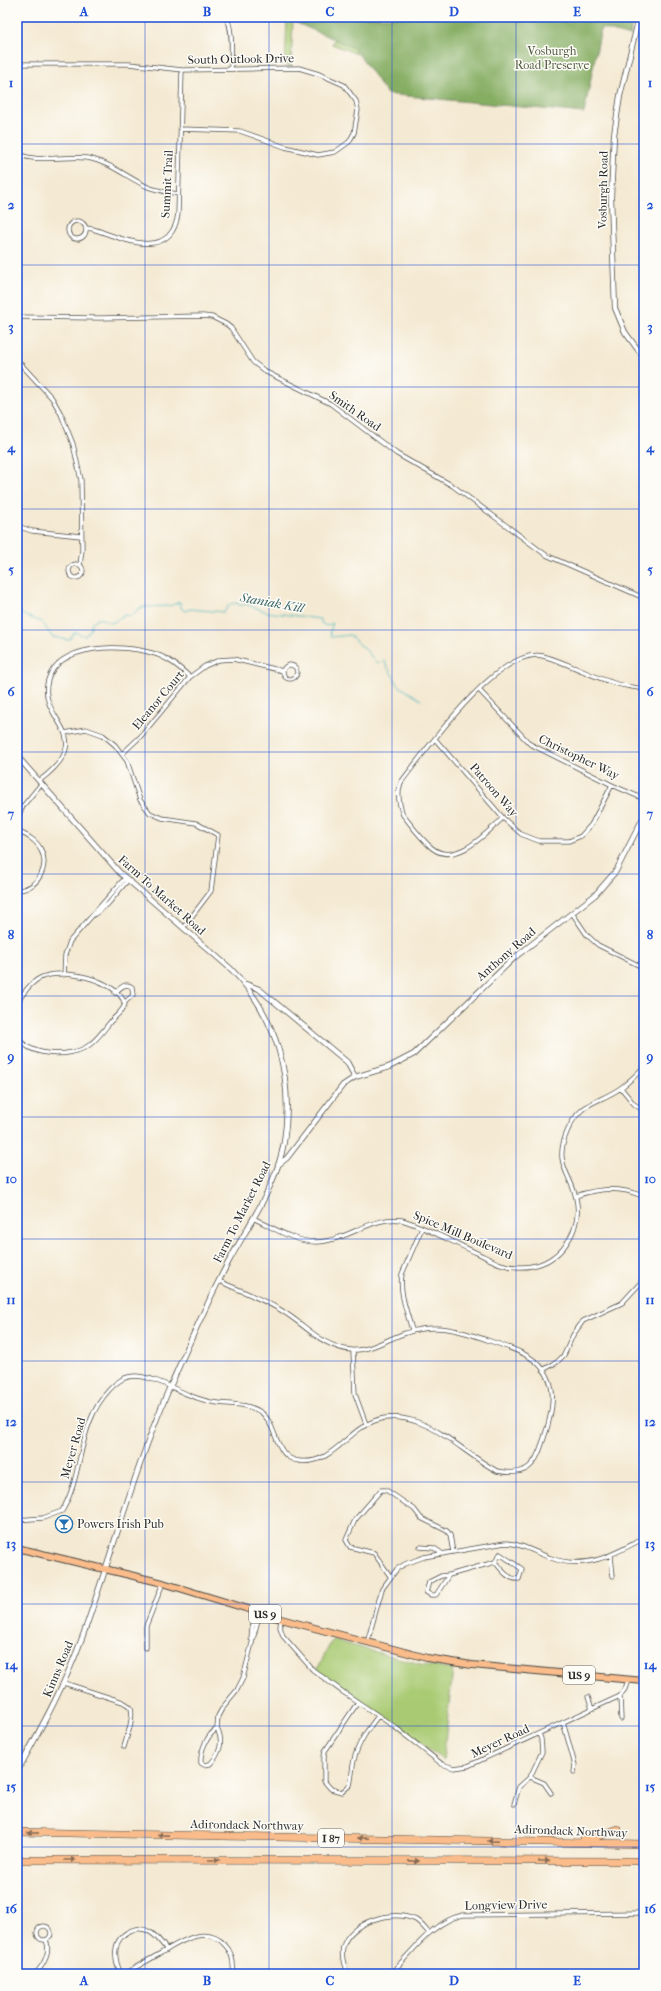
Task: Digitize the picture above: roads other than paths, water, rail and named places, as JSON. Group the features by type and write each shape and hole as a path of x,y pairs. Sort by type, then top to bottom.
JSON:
{"highway":[{"path":"540,1841 588,1839 618,1829"},
{"name":"Adirondack Northway","path":"17,1832 644,1844"},
{"name":"I 87","path":"17,1860 644,1861"}],"main road":[{"name":"US 9","path":"17,1548 106,1568 163,1583 281,1619 367,1643 435,1659 515,1669 644,1681"}],"street":[{"path":"225,17 230,23 231,30 231,69"},
{"name":"Vosburgh Road","path":"639,17 614,135 611,197 615,308 625,332 644,358"},
{"name":"South Outlook Drive","path":"17,64 128,64 182,70 299,68 319,74 344,85 351,92 357,105 357,122 354,133 349,142 335,152 318,155 240,131 181,129"},
{"name":"Summit Trail","path":"86,228 83,236 79,238 73,238 69,231 70,225 77,221 83,223 86,228 140,244 155,243 167,236 177,221 182,70"},
{"path":"17,153 32,158 86,158 98,160 148,187 159,191 178,194"},
{"name":"Smith Road","path":"17,317 99,318 177,315 212,317 231,328 253,362 266,372 331,404 397,454 453,486 546,556 644,598"},
{"path":"17,360 52,398 61,414 73,444 81,480 82,558 80,565 82,568 82,575 75,578 71,576 68,572 69,567 75,563 80,565"},
{"path":"17,526 32,531 81,536"},
{"path":"17,819 23,806 40,782 62,760 66,750 65,733 50,703 47,686 54,670 72,655 89,649 101,647 148,652 171,662 190,677"},
{"path":"503,818 464,850 446,853 433,848 403,815 398,799 400,785 464,703 513,661 534,655 543,656 611,682 644,689"},
{"name":"Eleanor Court","path":"122,754 146,730 190,677 204,666 225,660 239,660 283,671"},
{"name":"Eleanor Court","path":"291,665 296,667 298,673 295,678 290,680 285,677 283,671 286,666 291,665"},
{"name":"Christopher Way","path":"479,690 530,744 612,785 644,799"},
{"path":"65,733 81,729 94,730 110,740 122,754 131,771 140,800 150,813 162,818 196,823 218,836 214,853 211,891 183,928"},
{"name":"Patroon Way","path":"435,739 503,818 521,834 539,841 569,841 578,838 591,825 612,785"},
{"name":"Farm To Market Road","path":"17,756 127,879 231,969 246,984 270,1025 284,1068 287,1111 284,1143 278,1165 252,1218 218,1281 171,1386 140,1461 106,1568"},
{"name":"Anthony Road","path":"278,1165 287,1158 343,1085 355,1077 389,1067 414,1054 514,958 572,913 606,884 616,871 639,829 644,816"},
{"path":"639,829 644,832"},
{"path":"17,831 37,843 44,858 40,876 36,882 30,887 17,890"},
{"path":"64,974 65,955 70,941 127,879"},
{"path":"572,913 586,935 598,945 644,968"},
{"path":"17,1003 27,988 40,978 64,974 93,978 115,993 124,1003"},
{"path":"246,984 255,986 342,1058 350,1066 355,1077"},
{"path":"17,1036 18,1042 38,1052 78,1050 95,1041 124,1007 124,1003 133,995 132,987 128,985 123,986 115,993"},
{"name":"Spice Mill Boulevard","path":"252,1218 299,1239 316,1242 330,1241 388,1219 402,1220 500,1264 517,1268 535,1266 551,1259 568,1242 577,1222 576,1196 562,1162 562,1150 566,1132 576,1116 584,1107 621,1088 644,1066"},
{"path":"621,1088 634,1104 644,1111"},
{"path":"576,1196 606,1189 629,1191 644,1197"},
{"path":"412,1330 401,1290 401,1280 402,1274 422,1228"},
{"path":"543,1370 564,1355 573,1335 583,1321 622,1304 644,1279"},
{"path":"218,1281 279,1309 316,1337 330,1345 353,1351 355,1394 366,1424"},
{"name":"Meyer Road","path":"17,1520 44,1518 62,1511 70,1497 84,1434 97,1405 114,1384 123,1378 137,1376 171,1386 208,1402 237,1404 263,1414 282,1450 290,1459 297,1461 310,1462 324,1457 353,1432 366,1424 386,1418 421,1423 497,1471 510,1473 522,1471 528,1467 537,1456 552,1412 553,1388 543,1370 530,1357 458,1330 443,1327 412,1330 371,1347 353,1351"},
{"path":"390,1576 374,1553 350,1547 346,1540 355,1520 381,1490 386,1490 395,1496 414,1510 420,1518 447,1531 450,1535 452,1552"},
{"path":"367,1643 382,1588 390,1576 405,1564 452,1552 511,1543 553,1559 570,1562 590,1562 611,1556 644,1538"},
{"path":"420,1547 434,1548 443,1554"},
{"path":"449,1575 436,1595 431,1595 426,1592 430,1582 440,1576 449,1575 495,1562 500,1554 522,1569 521,1576 515,1579 510,1577 495,1562"},
{"path":"611,1556 613,1576"},
{"name":"Kinns Road","path":"17,1772 64,1683 82,1639 106,1568"},
{"path":"146,1648 146,1626 163,1583"},
{"path":"216,1729 210,1734 201,1754 201,1763 204,1766 210,1764 220,1750 220,1736 216,1729 218,1716 223,1707 237,1690 243,1676 251,1640 252,1628 258,1612"},
{"name":"Meyer Road","path":"281,1619 280,1628 283,1636 314,1670 442,1764 454,1768 468,1766 620,1696"},
{"path":"621,1719 620,1696 625,1689 628,1680"},
{"path":"64,1683 123,1702 129,1706 131,1715 124,1746"},
{"path":"588,1697 592,1709"},
{"path":"358,1702 325,1751 323,1778 327,1786 331,1789 342,1792 350,1785 354,1761 359,1746 367,1731 378,1716"},
{"path":"563,1722 575,1765 574,1772"},
{"path":"514,1804 519,1787 530,1777 542,1752 539,1734"},
{"path":"530,1777 544,1783 551,1793"},
{"name":"Longview Drive","path":"393,1973 429,1933 445,1920 463,1915 644,1913"},
{"path":"348,1974 342,1956 345,1942 350,1934 367,1923 383,1916 400,1915 416,1920 429,1933"},
{"path":"167,1950 156,1936 145,1930 135,1929 125,1933 118,1941 115,1953 116,1963 123,1974 194,1936 209,1936 217,1938 228,1948 234,1966 234,1974"},
{"path":"35,1974 46,1959 48,1945 46,1940"},
{"path":"499,1974 542,1974"}],"waterway":[{"name":"Staniak Kill","path":"17,608 23,615 42,622 52,637 69,640 75,632 85,636 90,630 92,622 98,619 112,623 124,615 132,616 138,609 144,607 169,606 180,602 181,608 185,611 190,609 224,612 230,604 236,603 242,606 245,604 267,612 320,619 322,624 327,626 333,623 330,632 331,637 350,635 377,663 384,661 399,686 421,700"}],"place":[{"name":"Powers Irish Pub","path":"64,1524"}],"park label":[{"name":"Vosburgh Road Preserve","path":"552,58"}]}
